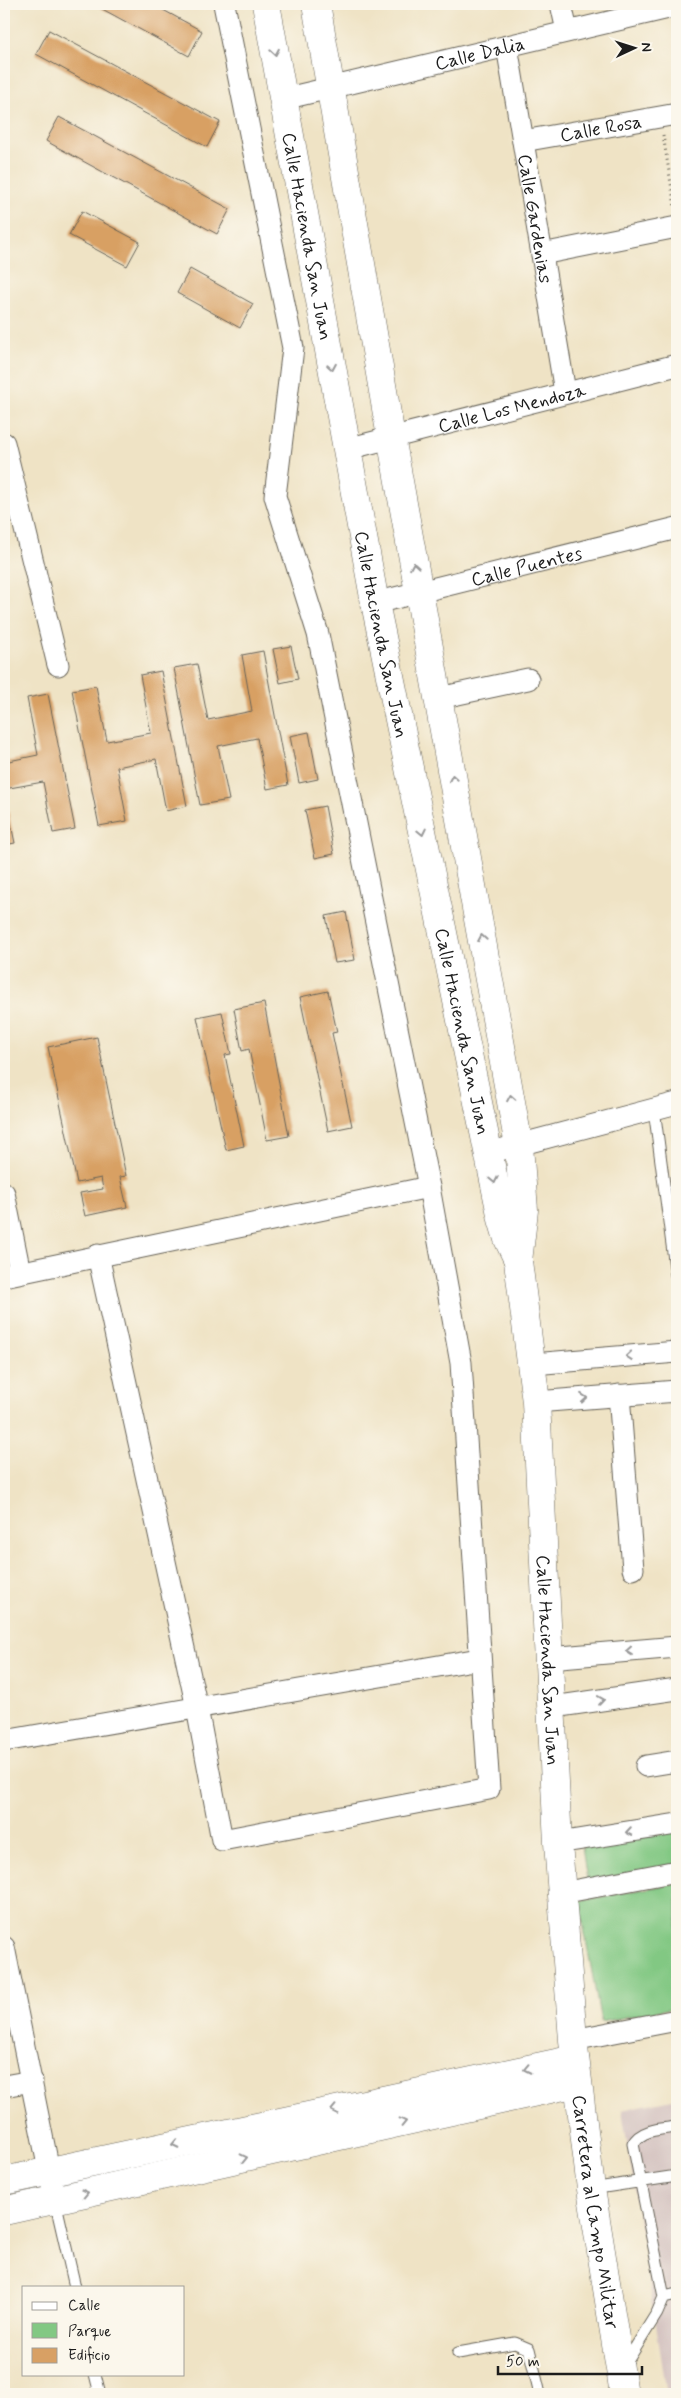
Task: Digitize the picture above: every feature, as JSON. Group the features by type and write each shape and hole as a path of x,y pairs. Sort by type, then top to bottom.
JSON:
{"main road":[{"name":"Calle Hacienda San Juan","path":"266,4 375,603 488,1153 506,1232 518,1261 533,1364 536,1402 553,1707 558,1843 575,2061"},
{"name":"Calle Hacienda San Juan","path":"316,4 391,437 519,1146 524,1210 518,1261"},
{"path":"4,2181 575,2061"},
{"path":"4,2211 56,2200 575,2061"},
{"name":"Carretera al Campo Militar","path":"575,2061 591,2189 622,2383"}],"street":[{"path":"98,1255 197,1708 222,1840 489,1789 461,1363 429,1187 318,634 275,496 293,348 224,4"},
{"path":"561,4 567,32"},
{"name":"Calle Dalia","path":"283,98 677,6"},
{"name":"Calle Gardenias","path":"507,46 564,392"},
{"name":"Calle Rosa","path":"523,141 669,115"},
{"path":"542,254 676,219"},
{"name":"Calle Los Mendoza","path":"347,449 564,392 677,365"},
{"path":"4,443 58,665"},
{"name":"Calle Puentes","path":"375,603 677,528"},
{"path":"439,698 528,680"},
{"path":"488,1153 677,1103"},
{"path":"4,1193 12,1274 429,1187"},
{"path":"533,1364 677,1352"},
{"path":"536,1402 677,1390"},
{"path":"619,1395 633,1569"},
{"path":"549,1658 677,1647"},
{"path":"4,1741 479,1659"},
{"path":"553,1707 677,1689"},
{"path":"646,1766 677,1761"},
{"path":"558,1843 677,1824"},
{"path":"562,1893 677,1871"},
{"path":"4,1948 56,2200"},
{"path":"575,2061 677,2020"},
{"path":"4,2086 32,2081"}],"lane":[{"path":"654,1109 676,1275"},
{"path":"622,2383 664,2297 633,2144 637,2137 646,2132 677,2127"},
{"path":"591,2189 677,2176"},
{"path":"56,2200 75,2286"},
{"path":"664,2297 677,2294"},
{"path":"458,2353 515,2343 524,2345 529,2350 540,2394"},
{"path":"96,2376 100,2394"}],"path":[{"path":"669,115 676,219"}],"shaded area":[{"path":"677,2098 677,2394 667,2394 622,2110"}],"green space":[{"path":"677,1831 677,1865 587,1881 582,1847"},
{"path":"677,1883 677,2007 601,2022 579,1901"}],"building":[{"path":"93,4 152,4 202,31 189,56"},
{"path":"49,30 220,122 207,147 36,54"},
{"path":"59,117 230,209 217,234 46,141"},
{"path":"82,211 140,242 127,266 69,235"},
{"path":"190,269 253,304 240,328 177,293"},
{"path":"291,646 298,679 280,683 273,649"},
{"path":"263,651 288,785 267,789 257,738 218,746 229,800 200,805 174,668 197,664 208,720 252,711 242,655"},
{"path":"161,671 187,806 166,811 156,759 117,767 127,821 99,826 72,690 96,686 107,741 151,733 140,675"},
{"path":"48,694 75,829 53,833 43,782 4,789 4,762 38,755 27,698"},
{"path":"309,732 318,779 299,783 290,736"},
{"path":"4,792 15,843 4,845"},
{"path":"325,806 334,854 315,858 305,810"},
{"path":"346,912 355,960 335,963 326,916"},
{"path":"328,991 337,1032 332,1033 352,1126 328,1131 300,997"},
{"path":"264,1003 289,1136 267,1140 249,1049 242,1051 234,1009"},
{"path":"222,1012 231,1054 225,1055 244,1146 226,1150 197,1017"},
{"path":"97,1037 126,1176 120,1177 127,1207 85,1216 80,1193 103,1189 101,1178 77,1183 48,1047"}]}
